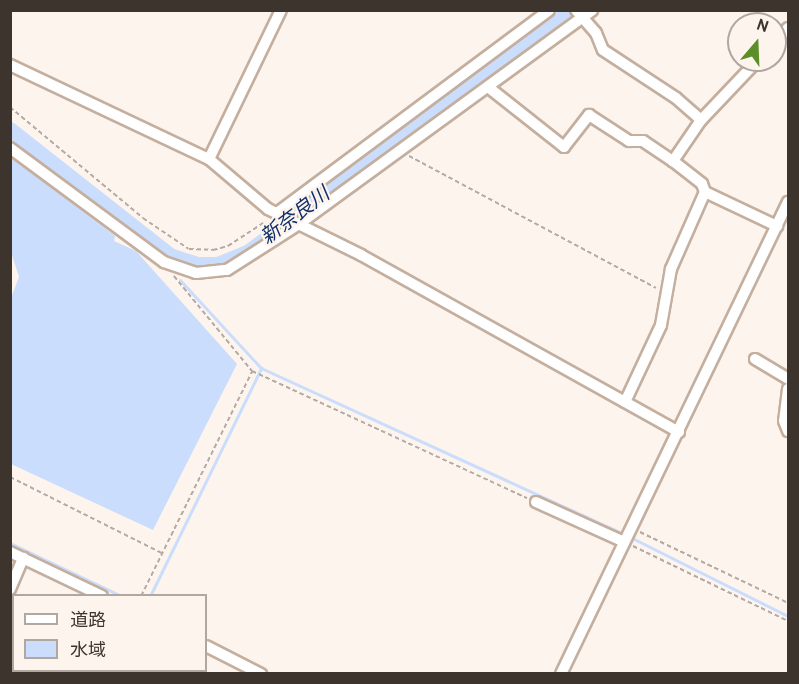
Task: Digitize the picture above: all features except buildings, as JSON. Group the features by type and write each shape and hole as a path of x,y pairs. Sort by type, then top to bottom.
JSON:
{"street":[{"path":"209,159 281,10"},
{"path":"279,214 549,10"},
{"path":"10,148 170,265 196,273 227,270 297,223 400,152 583,13 603,50 676,98 700,120"},
{"path":"10,65 209,159 279,214 679,432"},
{"path":"673,161 700,120 746,72"},
{"path":"488,87 564,147 589,115 629,141 643,141 702,184 705,192 777,226"},
{"path":"625,402 661,325 682,239 705,192"},
{"path":"561,674 789,202"},
{"path":"755,359 789,379"},
{"path":"789,389 784,421 789,431"},
{"path":"536,502 624,542"},
{"path":"10,552 98,594"},
{"path":"10,589 23,558"},
{"path":"207,647 261,674"}],"path":[{"path":"10,106 143,218 189,249 213,250 228,246 279,214"},
{"path":"400,152 667,293"},
{"path":"170,265 175,282 252,371 536,502"},
{"path":"142,594 252,371"},
{"path":"10,477 162,553"},
{"path":"631,527 789,603"},
{"path":"624,542 789,621"}],"water":[{"path":"11,157 115,236 114,241 136,251 237,364 153,530 11,464 11,298 19,277 11,252"}],"waterway":[{"name":"新奈良川","path":"10,130 170,256 197,265 218,265 248,253 573,10"},
{"path":"42,166 47,159"},
{"path":"180,280 261,368 623,534"},
{"path":"151,594 261,368"},
{"path":"634,539 788,616"},
{"path":"10,543 117,594"},
{"path":"10,568 16,558"}]}
